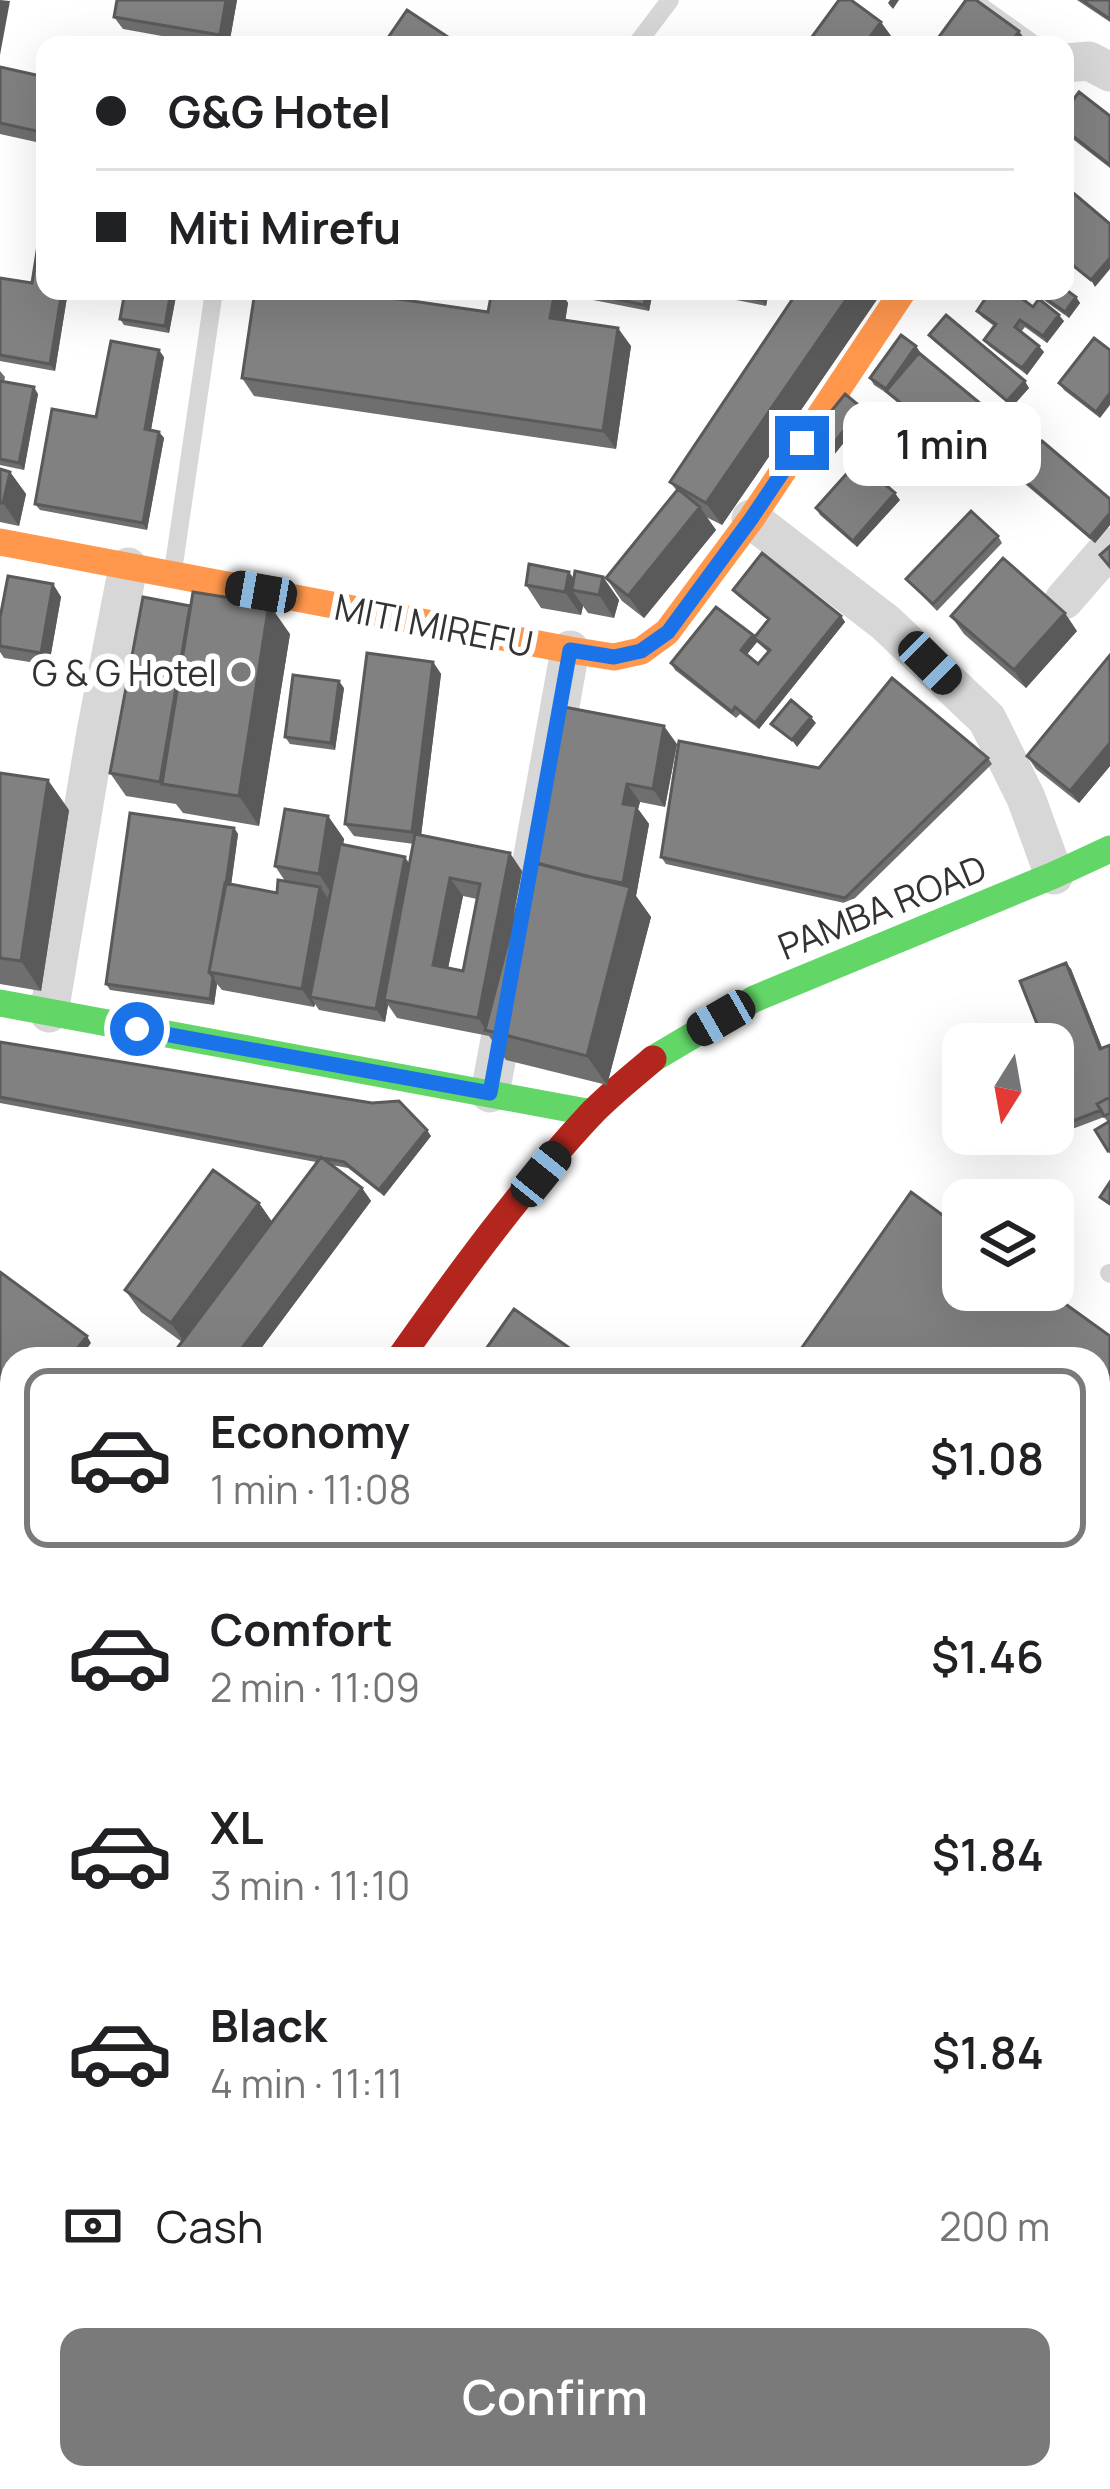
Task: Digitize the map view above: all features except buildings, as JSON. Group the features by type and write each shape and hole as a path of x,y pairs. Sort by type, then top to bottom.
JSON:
{"main road":[{"name":"MITI MIREFU","path":"0,542 570,650 614,657 641,651 668,632 751,519 897,300"},
{"name":"PAMBA ROAD","path":"407,1347 462,1270 592,1113 655,1057 754,999 1110,848"},
{"path":"0,1003 592,1113"}],"street":[{"path":"1074,62 1089,61 1110,72"},
{"path":"751,519 886,623 986,719 1026,798 1054,875"},
{"path":"1064,600 1110,547"},
{"path":"49,1012 128,567"},
{"path":"490,1093 570,650"}],"lane":[{"path":"643,36 670,0"},
{"path":"972,0 1022,36"},
{"path":"172,576 213,300"}],"traffic: fast":[{"path":"653,1059 754,999 1110,849"},
{"path":"0,1003 592,1113"}],"traffic: slow":[{"path":"0,542 570,650 614,657 641,651 667,632 751,519 897,300"}],"traffic: jam":[{"path":"408,1347 539,1173 597,1108 653,1059"}],"place":[{"name":"G & G Hotel","path":"241,672"}],"route":[{"path":"137,1029 490,1093 570,650 614,657 641,651 668,632 802,443"}]}
